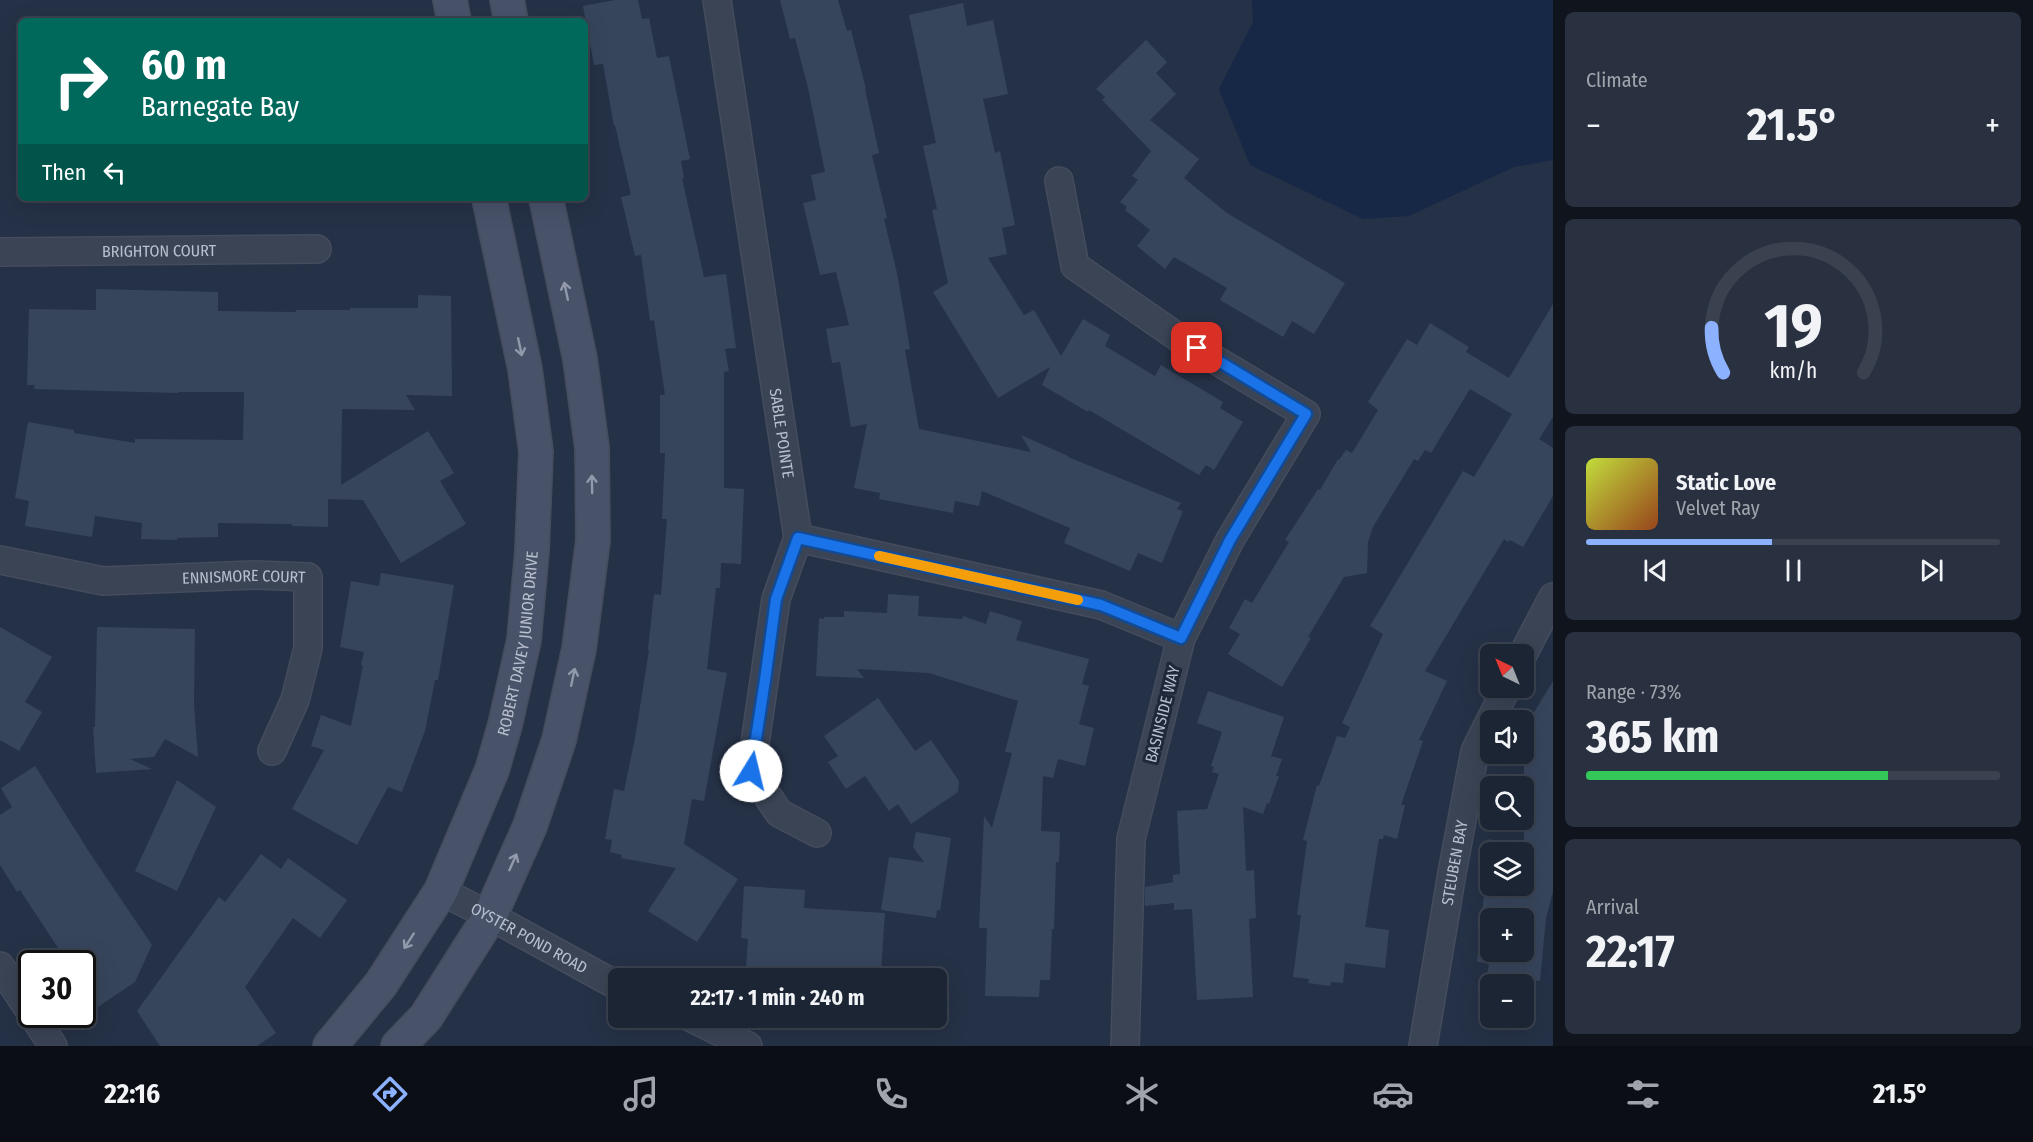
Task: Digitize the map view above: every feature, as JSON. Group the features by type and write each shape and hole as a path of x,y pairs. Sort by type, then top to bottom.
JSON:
{"main road":[{"path":"450,0 453,18"},
{"path":"507,0 510,18"},
{"name":"ROBERT DAVEY JUNIOR DRIVE","path":"330,1046 381,984 441,891 492,770 505,725 524,640 532,551 536,452 525,369 490,201"},
{"path":"398,1046 426,1017 490,916 530,826 559,740 579,649 593,540 592,448 580,359 547,201"}],"street":[{"name":"SABLE POINTE","path":"717,0 798,538 776,599 751,771 779,813 817,833"},
{"name":"BASINSIDE WAY","path":"1059,181 1075,266 1179,338 1306,414 1230,540 1181,638 1131,839 1125,1046"},
{"name":"BRIGHTON COURT","path":"0,252 317,249"},
{"path":"798,538 1101,605 1181,638"},
{"name":"ENNISMORE COURT","path":"0,560 103,581 254,575 308,577 308,648 295,700 272,751"},
{"path":"1528,644 1553,597"},
{"name":"STEUBEN BAY","path":"1423,1046 1475,751 1502,698"},
{"name":"OYSTER POND ROAD","path":"441,891 608,981"},
{"path":"0,966 18,993"},
{"path":"41,1028 53,1046"},
{"path":"712,1028 748,1046"}],"water":[{"path":"1252,0 1553,0 1553,160 1514,167 1409,216 1363,219 1250,165 1219,89 1253,22"}],"building":[{"path":"615,0 638,0 642,19 649,18 657,58 669,56 690,159 681,161 684,178 682,178 704,277 726,274 736,348 725,349 729,371 724,372 724,488 744,489 741,564 721,563 720,588 716,588 707,669 727,673 704,801 692,799 684,844 738,879 697,942 648,911 676,868 621,858 622,855 610,852 612,840 605,839 614,789 624,791 649,650 654,594 661,595 667,519 662,519 665,453 660,453 660,395 665,395 654,320 650,321 641,255 635,256 621,197 631,195 614,126 603,64 594,65 588,33 588,18 585,18 583,6"},
{"path":"780,0 838,0 847,31 851,30 879,153 872,155 897,273 910,349 905,350 919,429 1031,452 1021,435 1068,457 1181,503 1177,509 1183,511 1162,563 1138,553 1130,571 1064,543 1070,528 982,491 979,506 955,501 953,513 879,499 880,493 854,488 867,424 851,427 840,362 832,363 826,329 849,325 836,272 820,275 803,203 816,200 811,175 825,172 795,38 790,39"},
{"path":"963,3 967,26 993,20 1008,94 983,99 995,153 1000,151 1015,225 1002,228 1007,254 988,258 1024,315 1034,310 1061,356 1083,319 1110,335 1105,346 1155,376 1161,365 1223,402 1220,408 1243,422 1214,470 1206,465 1199,475 1042,385 1050,367 998,398 933,292 948,283 932,210 937,209 923,146 936,143 909,15"},
{"path":"1146,40 1167,62 1156,73 1176,94 1150,120 1199,159 1184,178 1227,213 1345,283 1314,334 1292,321 1283,337 1220,300 1227,288 1174,257 1165,269 1137,246 1150,230 1125,210 1127,207 1120,202 1138,180 1132,176 1151,151 1102,100 1105,97 1096,89"},
{"path":"96,289 218,292 218,311 296,312 296,310 350,310 350,308 418,308 418,295 451,296 452,396 406,395 415,410 342,409 341,485 428,431 454,473 440,481 466,524 401,563 363,500 328,499 328,527 218,523 218,537 177,538 177,540 141,539 142,523 95,516 92,537 25,526 29,501 15,498 28,422 74,430 74,433 135,443 135,439 243,440 244,392 178,393 34,389 35,385 27,385 29,309 96,310"},
{"path":"1553,304 1553,417 1539,439 1553,448 1553,496 1523,547 1504,539 1425,671 1447,681 1419,740 1423,741 1401,805 1405,805 1397,839 1384,835 1383,839 1379,839 1365,927 1389,930 1385,968 1345,963 1343,983 1331,982 1330,986 1308,983 1309,979 1293,977 1301,915 1297,915 1307,841 1303,840 1317,785 1319,786 1337,736 1345,738 1350,727 1342,723 1383,634 1370,626 1463,471 1474,477 1512,414 1470,389 1431,453 1425,450 1418,461 1414,459 1373,527 1368,542 1367,573 1344,577 1308,637 1311,638 1282,687 1228,654 1240,634 1229,628 1245,599 1252,603 1289,542 1285,540 1318,489 1320,490 1338,459 1346,450 1352,453 1378,410 1368,402 1407,339 1417,345 1430,323 1469,347 1466,352 1509,378"},
{"path":"381,573 454,585 438,680 435,680 425,731 402,792 388,787 357,845 292,809 324,750 311,746 321,715 351,726 364,652 340,647 351,581 379,586"},
{"path":"888,594 919,596 918,616 962,619 963,616 986,624 990,611 1022,621 1016,640 1089,659 1082,684 1089,686 1079,724 1094,728 1085,766 1058,759 1053,778 1043,776 1041,831 1060,832 1059,862 1056,862 1050,980 1040,980 1039,997 985,996 987,928 979,928 984,816 992,828 1012,753 1005,752 1018,701 929,673 857,669 864,678 816,676 819,618 844,617 844,611 887,613"},
{"path":"0,627 52,657 25,702 42,712 19,751 0,740"},
{"path":"97,627 195,629 194,704 198,757 165,739 154,757 130,759 152,769 96,773 93,727 95,727"},
{"path":"1553,681 1553,892 1546,918 1540,981 1534,980 1534,974 1487,974 1489,963 1477,962 1480,933 1480,962 1534,962 1534,908 1483,908 1484,896 1534,896 1534,842 1524,842 1524,830 1534,830 1534,776 1524,776 1524,764 1534,764 1534,712"},
{"path":"1208,691 1284,717 1271,756 1282,759 1276,776 1279,776 1269,804 1267,803 1263,814 1243,807 1246,871 1254,870 1256,918 1249,919 1253,997 1197,1000 1192,909 1174,910 1174,903 1145,906 1145,887 1173,882 1173,875 1180,874 1177,811 1207,809 1219,774 1212,772 1214,767 1211,766 1222,732 1197,723"},
{"path":"878,698 915,751 931,740 959,781 958,792 911,824 898,804 889,811 865,776 846,789 828,762 838,756 824,736"},
{"path":"35,766 87,849 152,945 135,982 98,1007 96,1004 96,950 59,950 20,890 17,892 0,865 0,815 12,807 1,788"},
{"path":"177,780 216,807 177,891 135,871"},
{"path":"916,832 951,838 940,911 937,910 936,918 881,910 889,857 924,862 913,847"},
{"path":"261,854 281,869 288,858 347,900 320,938 293,918 245,987 276,1033 257,1046 160,1046 137,1011 219,897 225,902"},
{"path":"744,886 805,890 804,908 885,913 881,968 746,967 748,939 741,938"}],"slow traffic":[{"path":"879,556 1078,600"}],"route":[{"path":"751,771 776,599 798,538 1101,605 1181,638 1230,540 1306,414 1197,348"}]}
